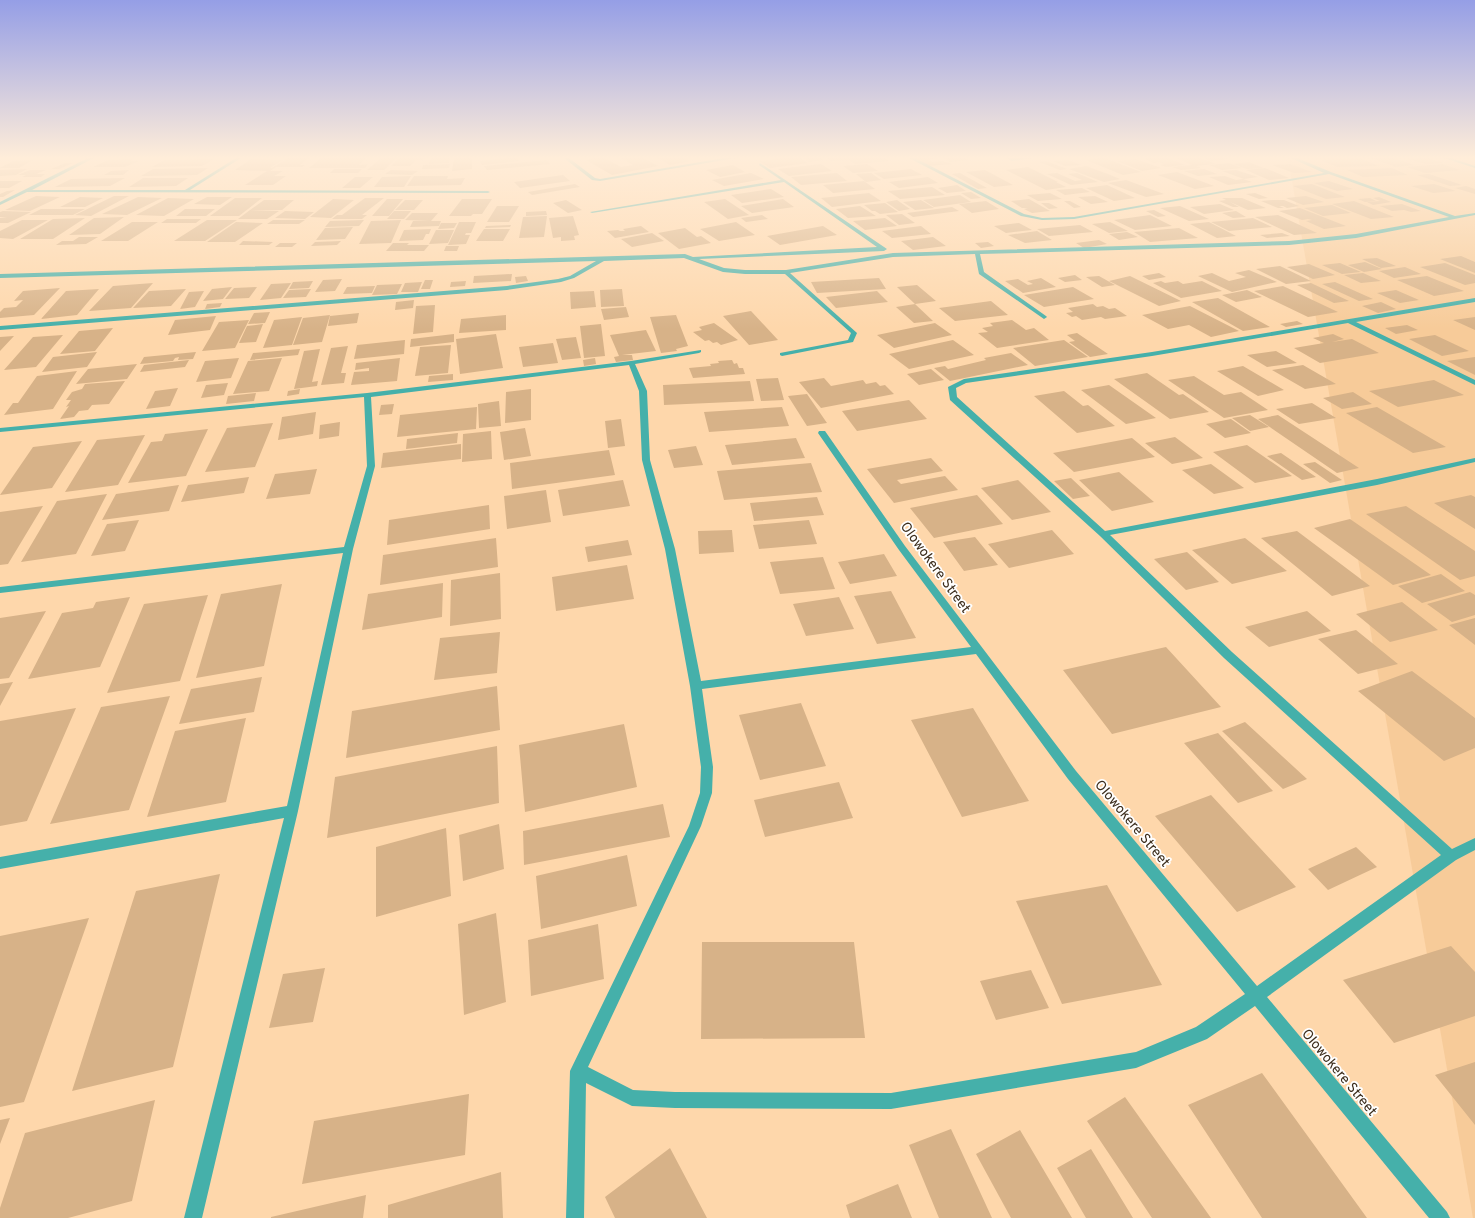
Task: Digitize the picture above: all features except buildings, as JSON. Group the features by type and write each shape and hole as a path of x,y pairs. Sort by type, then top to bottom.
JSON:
{"street":[{"path":"834,215 893,256"},
{"path":"1023,215 1042,219 1074,218 1092,215"},
{"path":"1447,215 1456,218"},
{"path":"0,276 604,259 671,255 693,258 723,270 745,272 786,272 893,256 1289,243 1356,236 1471,215"},
{"path":"693,258 883,248"},
{"path":"977,253 981,273 1044,317"},
{"path":"0,328 514,288 559,281 572,277 604,259"},
{"path":"782,354 851,341 854,333 786,272"},
{"path":"1451,856 1228,656 1103,534 953,398 952,387 964,381 1152,354 1475,300"},
{"path":"1349,321 1475,383"},
{"path":"0,430 368,395 631,363 699,351"},
{"path":"575,1218 578,1070 695,826 706,793 707,767 696,686 670,549 646,460 643,391 631,363"},
{"path":"193,1218 292,811 348,549 371,466 368,395"},
{"name":"Olowokere Street","path":"822,433 902,548 1072,775 1441,1218"},
{"path":"1103,534 1377,482 1475,460"},
{"path":"0,590 348,549"},
{"path":"696,686 978,650"},
{"path":"0,863 292,811"},
{"path":"578,1070 632,1098 683,1100 891,1101 1136,1060 1201,1033 1256,996 1451,856 1475,844"}],"shaded area":[{"path":"1298,215 1475,215 1475,1218 1473,1218"}]}
